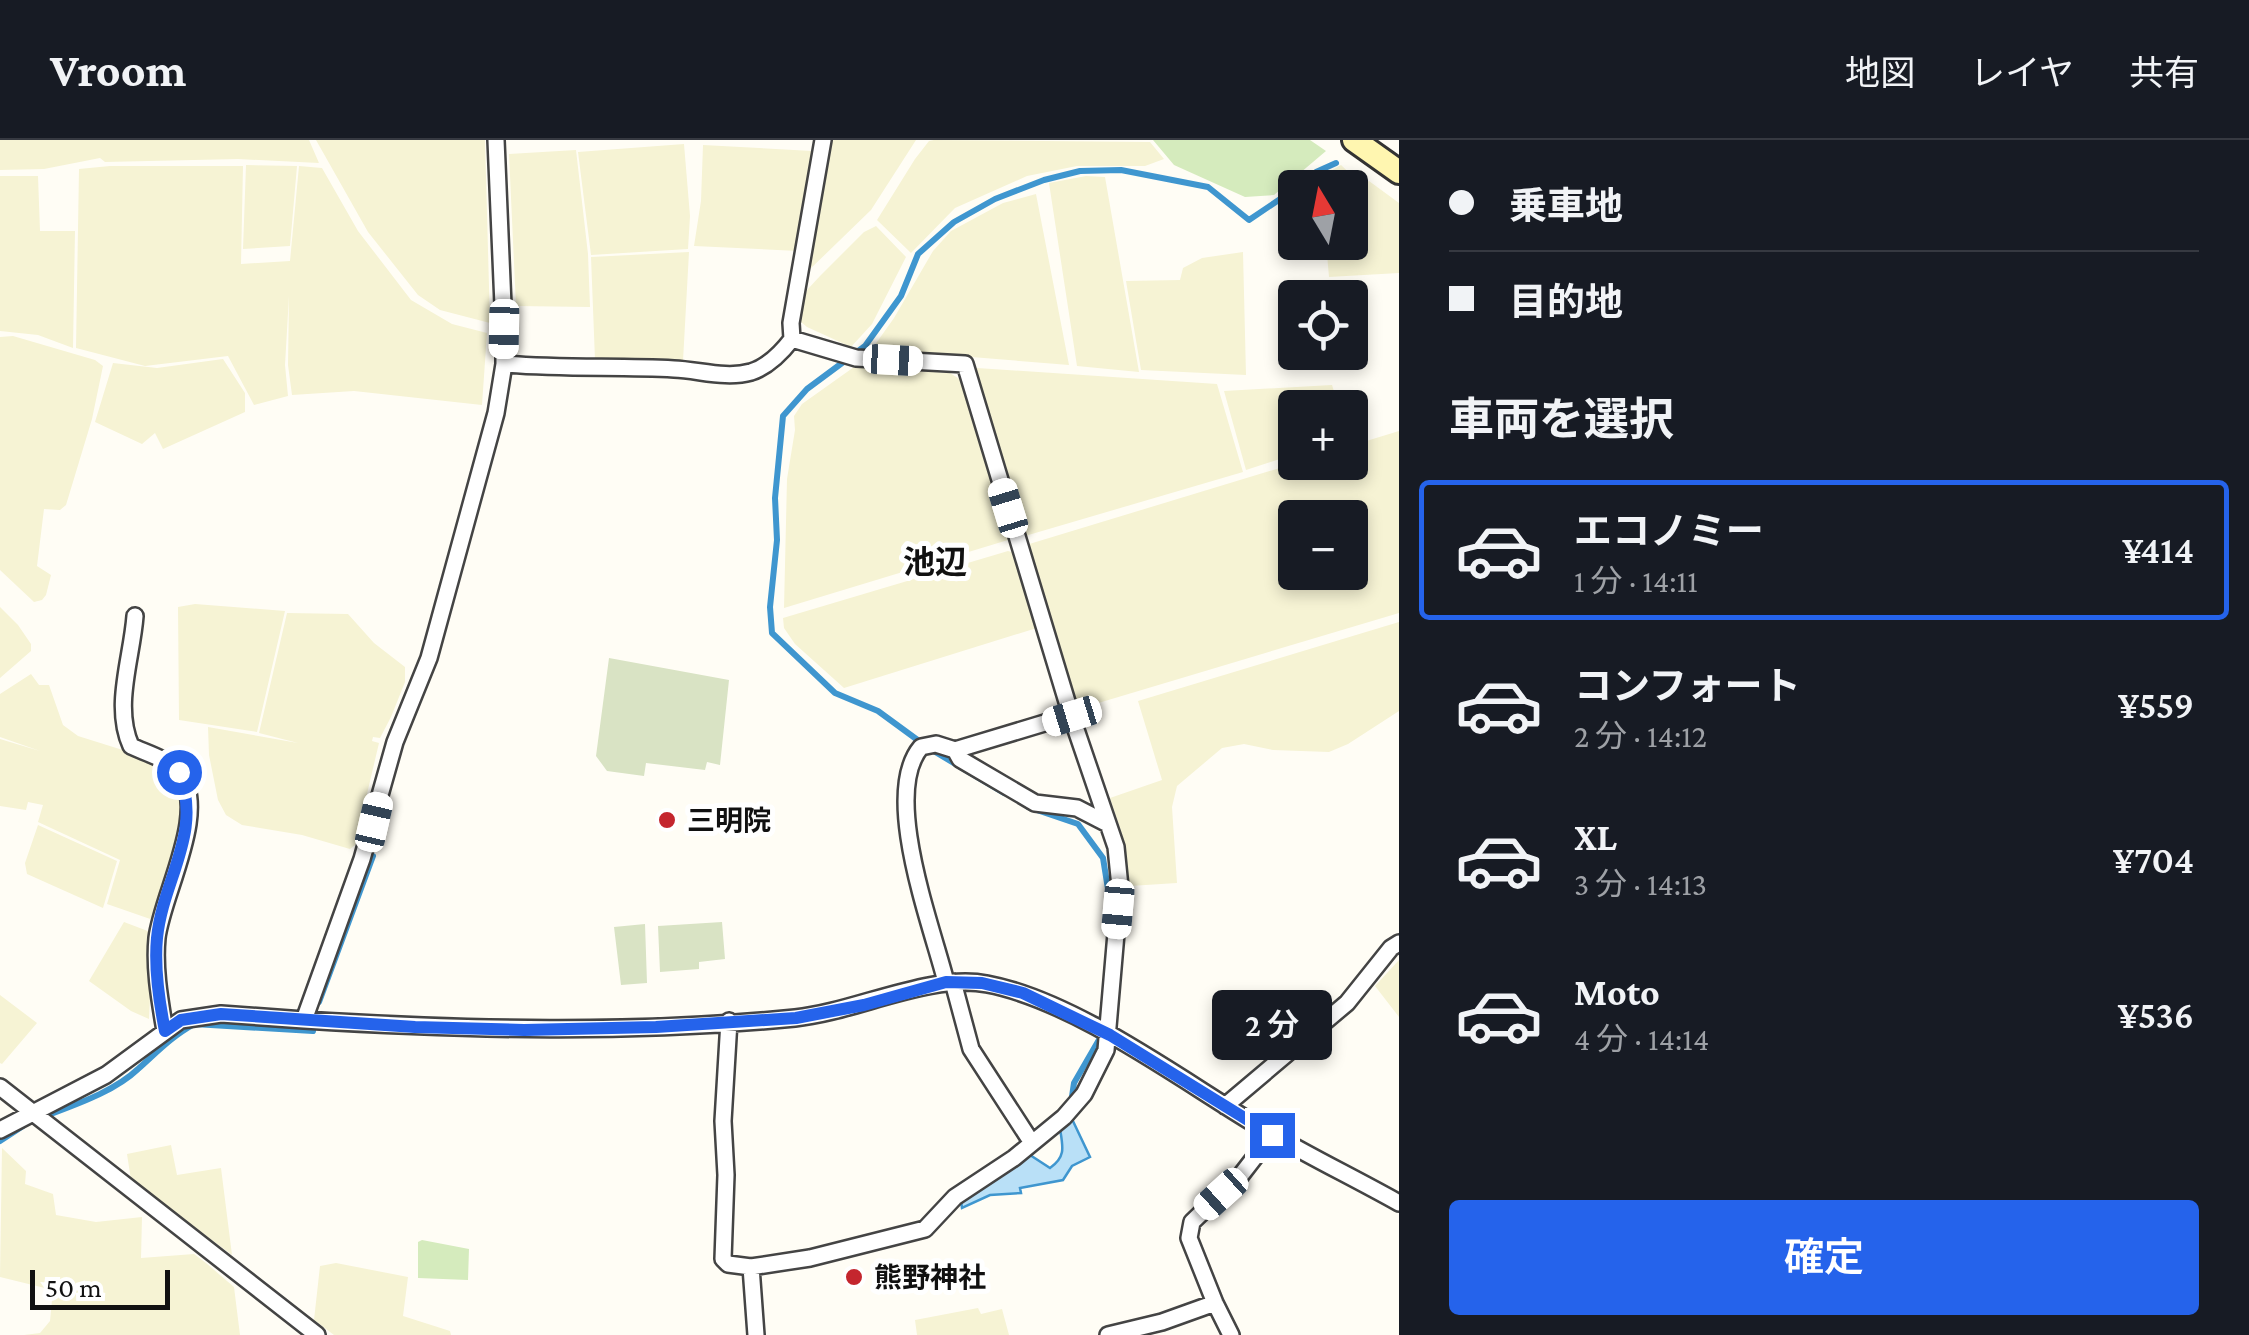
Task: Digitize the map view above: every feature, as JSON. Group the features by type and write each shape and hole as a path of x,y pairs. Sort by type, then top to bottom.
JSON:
{"street":[{"path":"304,1020 362,860 395,742 430,658 480,481 504,364 496,140"},
{"path":"504,364 559,369 676,368 736,374 754,371 782,352 792,339 791,323 823,140"},
{"path":"1354,140 1399,172"},
{"path":"729,1021 723,1121 724,1259 728,1264 751,1267 810,1258 926,1229 956,1197 1064,1117 1100,1067 1110,1035 1120,887 1116,847 965,364 850,356 792,339"},
{"path":"135,616 125,682 126,736 131,746 158,757 179,772 188,800 183,847 157,938 157,980 165,1031"},
{"path":"1032,1143 971,1049 910,846 905,782 908,768 921,747 936,744 955,750 1072,716"},
{"path":"955,750 960,760 1018,795 1050,806 1076,808 1108,824"},
{"path":"1225,1106 1347,1003 1399,943"},
{"path":"0,1130 106,1074 181,1020 221,1014 524,1030 656,1027 832,1012 950,982 982,983 1023,993 1110,1035 1272,1135 1399,1203"},
{"path":"0,1087 317,1335"},
{"path":"1232,1335 1214,1303 1189,1238 1192,1222 1241,1174 1272,1135"},
{"path":"751,1267 756,1335"},
{"path":"1108,1335 1162,1322 1214,1303"}],"shaded area":[{"path":"0,140 309,140 319,163 238,159 105,162 100,158 44,169 0,170"},
{"path":"316,140 485,140 490,323 440,310 418,295 368,232"},
{"path":"829,140 916,140 871,210 806,273"},
{"path":"934,140 1150,142 1164,159 1145,166 1077,166 1027,176 955,208 911,253 877,220 915,159"},
{"path":"684,144 690,216 688,249 591,255 578,152"},
{"path":"703,145 812,151 798,251 694,246"},
{"path":"576,150 590,307 516,306 509,154"},
{"path":"246,165 297,166 290,246 243,249"},
{"path":"243,166 241,264 290,261 299,166 322,168 358,231 411,300 452,324 487,333 482,405 354,391 292,395 288,365 289,296 285,365 288,396 254,405 228,356 145,366 76,348 79,169"},
{"path":"0,176 38,176 40,231 75,231 73,348 38,335 0,331"},
{"path":"1086,176 1105,177 1139,372 1077,366 1049,183"},
{"path":"1369,181 1399,203 1399,273 1329,277 1328,260 1368,260"},
{"path":"1036,194 1069,365 872,349 933,251 951,231 1003,203"},
{"path":"876,226 906,257 872,324 851,347 807,327 801,322 802,309 807,290 864,232"},
{"path":"689,252 683,361 595,360 591,257"},
{"path":"1243,252 1246,375 1141,370 1126,281 1180,280 1183,268 1202,258"},
{"path":"13,336 95,360 103,366 92,419 66,505 60,510 44,509 37,566 51,575 46,595 34,602 0,570 0,337"},
{"path":"223,359 245,393 245,412 163,449 155,433 142,444 95,422 113,363 157,368"},
{"path":"854,367 950,373 961,380 1010,533 1008,540 784,608 787,479 794,416 802,404"},
{"path":"973,370 1217,384 1243,472 1025,536"},
{"path":"1332,385 1334,390 1278,390 1278,460 1246,470 1224,391"},
{"path":"1399,431 1399,613 1075,710 1026,545 1278,468 1278,480 1368,480 1368,440"},
{"path":"1008,551 1015,553 1040,627 844,688 795,644 784,628 783,618"},
{"path":"195,604 285,611 257,732 179,720 178,607"},
{"path":"0,607 18,625 31,644 31,651 0,678"},
{"path":"287,613 348,614 374,643 405,667 405,682 391,717 380,738 373,737 372,741 379,743 355,845 350,849 302,835 242,825 226,815 218,800 208,727 298,743 259,733"},
{"path":"1399,622 1399,711 1329,752 1273,750 1244,744 1222,748 1177,786 1172,807 1177,883 1130,886 1122,834 1110,798 1162,780 1138,701"},
{"path":"31,674 39,685 49,685 63,725 78,736 145,757 170,773 180,785 183,822 156,921 107,904 120,860 38,822 43,805 28,802 26,810 0,806 0,739 40,751 0,737 0,694"},
{"path":"38,825 117,861 103,908 27,874 25,863"},
{"path":"124,922 153,933 149,1019 89,981"},
{"path":"1399,960 1399,1017 1375,986"},
{"path":"0,995 37,1023 2,1064 0,1063"},
{"path":"171,1145 177,1175 221,1168 232,1255 131,1180 127,1154"},
{"path":"2,1148 26,1171 25,1184 53,1194 56,1215 96,1222 142,1217 141,1258 194,1254 206,1263 234,1287 240,1335 24,1335 40,1333 50,1321 53,1290 0,1277"},
{"path":"336,1263 408,1277 403,1316 450,1331 451,1335 334,1335 314,1320 320,1266"},
{"path":"978,1308 981,1314 1002,1309 1009,1335 917,1335 915,1320"}],"green space":[{"path":"1153,140 1310,140 1326,151 1304,170 1278,170 1278,192 1274,195 1245,197 1174,165"},
{"path":"609,658 729,680 720,765 707,762 705,770 646,763 644,776 607,771 596,756"},
{"path":"722,922 725,959 699,962 699,969 660,972 658,926"},
{"path":"645,924 647,983 621,985 614,927"},
{"path":"418,1242 469,1249 468,1280 418,1278"}],"water":[{"path":"1072,1119 1090,1157 1072,1166 1063,1180 1020,1188 1021,1193 990,1195 962,1208 961,1201 1030,1155 1050,1168 1055,1164 1062,1151 1060,1129"}],"waterway":[{"path":"1320,170 1336,163"},
{"path":"919,741 878,711 835,693 772,633 775,498 783,416 807,389 865,346 901,296 918,254 954,222 995,199 1080,171 1121,170 1208,187 1249,220 1278,200"},
{"path":"932,750 1004,793"},
{"path":"1028,807 1078,824 1103,858 1109,939"},
{"path":"319,1002 373,856"},
{"path":"43,1117 117,1085 194,1024 313,1031"},
{"path":"1071,1103 1074,1083 1100,1038"},
{"path":"0,1141 23,1126"}],"place":[{"name":"三明院","path":"667,820"},
{"name":"熊野神社","path":"854,1277"}],"district":[{"name":"池辺","path":"935,562"}],"route":[{"path":"179,772 187,794 187,824 157,938 157,980 165,1031 181,1020 221,1014 415,1027 656,1027 796,1018 864,1005 946,982 982,983 1023,993 1110,1035 1272,1135"}]}
